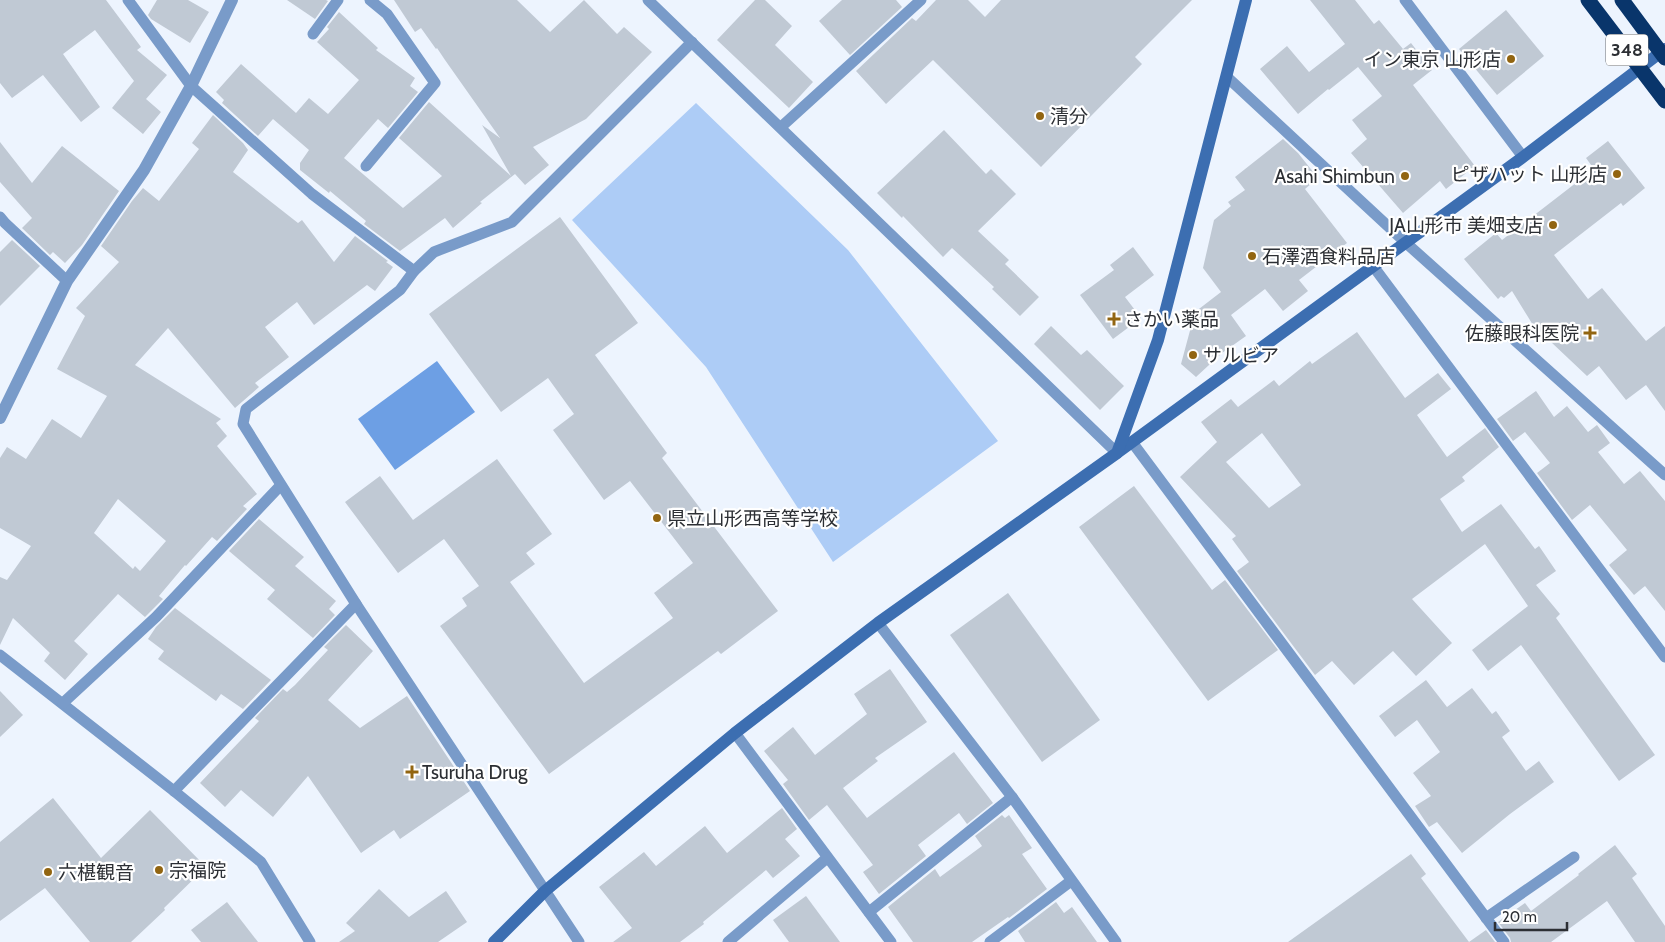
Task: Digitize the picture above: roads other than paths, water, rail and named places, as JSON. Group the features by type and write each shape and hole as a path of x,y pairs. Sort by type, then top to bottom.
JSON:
{"highway":[{"name":"348","path":"1588,0 1665,100"},
{"name":"348","path":"1622,0 1664,53"}],"street":[{"path":"0,418 67,281 144,170 190,86 232,0"},
{"path":"1117,452 1158,340 1246,0"},
{"path":"494,942 545,891 735,733 878,623 1132,442 1664,53"}],"lane":[{"path":"128,0 190,86 312,194 414,270"},
{"path":"313,34 338,0"},
{"path":"366,166 435,83 388,14 370,0"},
{"path":"648,0 1117,452"},
{"path":"781,127 921,0"},
{"path":"1405,0 1523,157"},
{"path":"580,942 356,604 242,424 246,409 400,290 414,270 434,252 512,222 692,42"},
{"path":"1227,77 1405,242 1665,475"},
{"path":"2,222 67,281"},
{"path":"1373,266 1665,657"},
{"path":"1132,442 1504,942"},
{"path":"62,703 156,617 280,486"},
{"path":"174,791 356,604"},
{"path":"878,623 1012,797 1116,942"},
{"path":"0,655 174,791 261,862 310,942"},
{"path":"735,733 891,942"},
{"path":"869,912 1012,797"},
{"path":"1486,918 1574,857"},
{"path":"728,942 827,858"},
{"path":"990,942 1071,881"}],"place":[{"name":"イン東京 山形店","path":"1511,59"},
{"name":"清分","path":"1040,116"},
{"name":"ピザハット 山形店","path":"1617,174"},
{"name":"Asahi Shimbun","path":"1405,176"},
{"name":"JA山形市 美畑支店","path":"1553,225"},
{"name":"石澤酒食料品店","path":"1252,256"},
{"name":"さかい薬品","path":"1114,319"},
{"name":"佐藤眼科医院","path":"1590,333"},
{"name":"サルビア","path":"1193,355"},
{"name":"県立山形西高等学校","path":"657,518"},
{"name":"Tsuruha Drug","path":"412,772"},
{"name":"宗福院","path":"159,870"},
{"name":"六椹観音","path":"48,872"}]}
